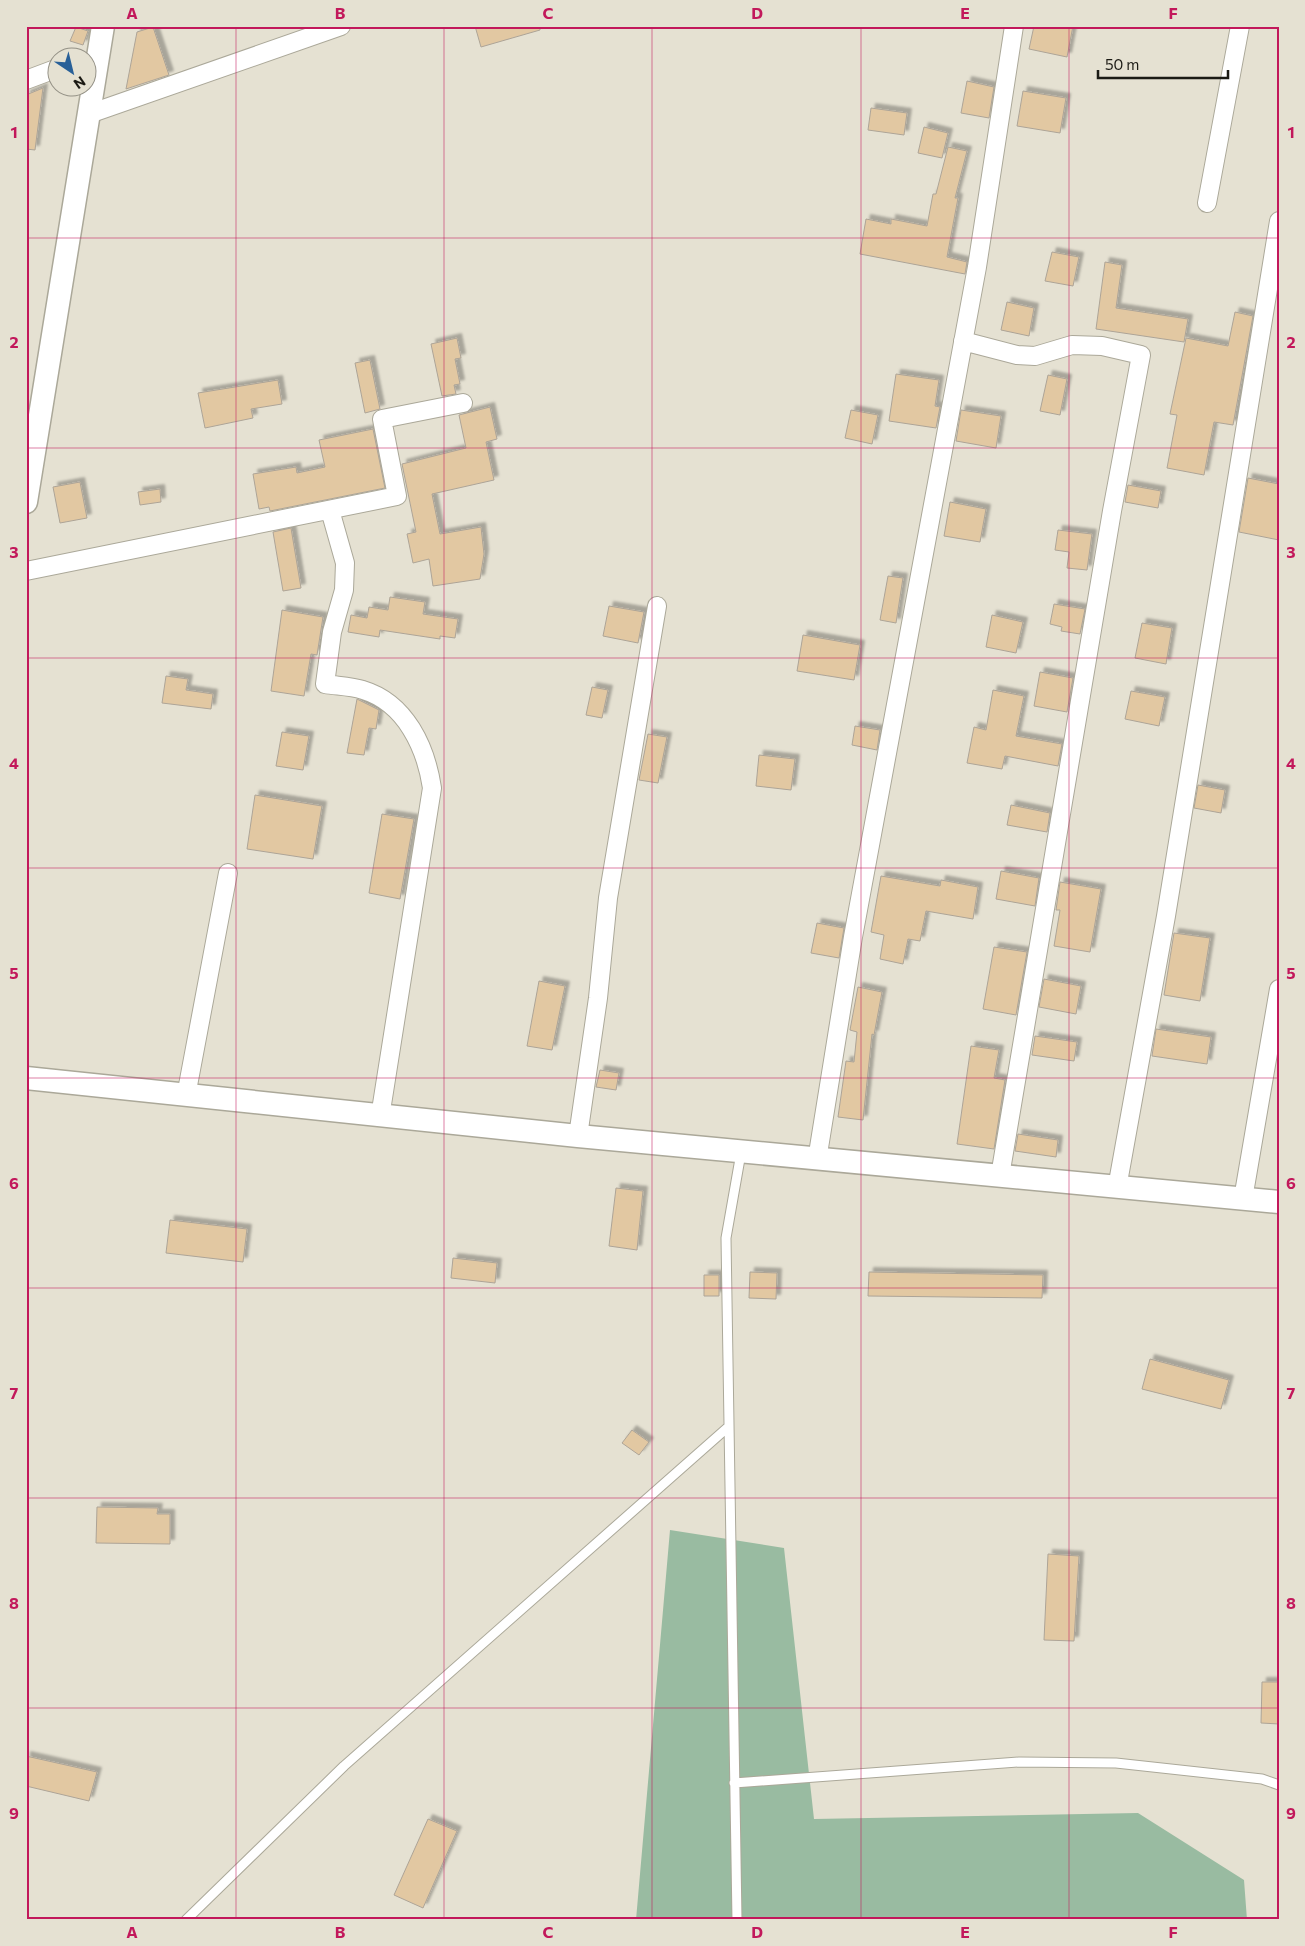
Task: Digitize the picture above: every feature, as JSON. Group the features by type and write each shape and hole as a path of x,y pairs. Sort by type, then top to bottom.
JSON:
{"street":[{"path":"96,48 103,26"},
{"path":"89,114 341,26"},
{"path":"817,1160 853,937 977,267 1014,26"},
{"path":"1207,203 1240,26"},
{"path":"26,80 48,72"},
{"path":"26,502 90,98"},
{"path":"1117,1188 1166,916 1279,221"},
{"path":"963,342 1017,355 1035,356 1072,345 1102,346 1141,355 1109,530 1000,1176"},
{"path":"26,571 397,496 382,420 464,403"},
{"path":"330,510 345,564 344,590 332,632 325,684 364,690 391,704 414,732 428,762 432,788 380,1117"},
{"path":"578,1136 598,998 608,898 657,606"},
{"path":"186,1096 228,873"},
{"path":"1242,1199 1279,989"},
{"path":"26,1078 380,1117 741,1153 1279,1202"}],"lane":[{"path":"737,1920 727,1428 726,1238 741,1153"},
{"path":"186,1920 344,1766 727,1428"},
{"path":"734,1783 1019,1762 1116,1764 1262,1779 1279,1785"}],"green space":[{"path":"670,1530 784,1548 814,1819 1138,1813 1244,1880 1247,1920 636,1920"}],"building":[{"path":"475,26 540,26 540,30 481,47"},
{"path":"1034,26 1073,26 1067,57 1029,49"},
{"path":"76,27 88,31 83,45 70,41"},
{"path":"153,27 169,75 126,89 137,32"},
{"path":"967,81 994,87 989,118 961,113"},
{"path":"43,88 35,150 26,149 26,95"},
{"path":"1023,91 1066,98 1060,133 1017,126"},
{"path":"871,108 907,113 904,135 868,130"},
{"path":"924,127 948,133 942,158 918,153"},
{"path":"948,147 967,151 955,198 958,198 947,257 967,262 965,274 860,254 866,219 891,224 891,219 927,226 933,194 936,194"},
{"path":"1052,252 1079,257 1073,286 1045,281"},
{"path":"1105,262 1122,265 1116,308 1188,319 1184,342 1096,329"},
{"path":"1007,302 1034,308 1029,336 1001,330"},
{"path":"1235,312 1253,316 1233,425 1214,422 1204,475 1167,468 1177,415 1170,414 1186,338 1228,346"},
{"path":"457,338 461,358 455,359 460,384 454,385 456,394 442,396 431,344"},
{"path":"370,360 380,409 365,413 355,363"},
{"path":"896,374 939,380 935,406 940,407 936,428 889,421"},
{"path":"1048,375 1067,379 1060,415 1040,411"},
{"path":"278,380 282,404 251,409 253,418 205,428 198,393"},
{"path":"490,407 497,439 486,442 494,480 432,494 440,534 481,527 484,554 480,579 433,586 429,559 413,563 407,534 416,532 402,464 466,448 459,415"},
{"path":"851,410 878,415 872,444 845,438"},
{"path":"961,410 1001,416 996,448 956,441"},
{"path":"373,429 385,488 270,511 269,507 259,509 253,474 296,467 297,473 325,467 319,440"},
{"path":"1248,478 1279,484 1279,540 1239,532"},
{"path":"80,482 87,518 60,523 53,487"},
{"path":"1128,485 1161,491 1158,508 1125,502"},
{"path":"160,489 161,502 140,505 138,492"},
{"path":"950,502 986,509 980,542 944,536"},
{"path":"291,528 301,588 283,591 273,532"},
{"path":"1058,530 1092,534 1087,570 1067,568 1069,552 1055,550"},
{"path":"888,576 903,578 896,623 880,620"},
{"path":"390,597 425,602 423,614 458,619 455,638 440,636 440,639 380,630 379,637 348,632 351,615 367,618 369,607 388,610"},
{"path":"1054,604 1085,609 1080,634 1061,631 1062,627 1050,624"},
{"path":"609,606 644,612 638,643 603,636"},
{"path":"282,610 323,617 317,655 311,654 304,696 271,691"},
{"path":"992,615 1023,622 1016,653 986,647"},
{"path":"1142,623 1172,628 1166,664 1135,658"},
{"path":"803,635 860,645 854,680 797,671"},
{"path":"1040,672 1073,678 1067,712 1034,706"},
{"path":"166,676 188,679 186,690 213,694 211,709 162,703"},
{"path":"592,687 608,690 602,718 586,715"},
{"path":"993,690 1024,696 1016,736 1062,744 1058,766 1005,756 1002,769 967,763 974,727 986,730"},
{"path":"1131,691 1165,697 1159,726 1125,719"},
{"path":"357,699 379,710 376,729 369,728 364,755 347,753"},
{"path":"855,726 880,730 877,750 852,745"},
{"path":"282,732 309,736 303,770 276,766"},
{"path":"648,734 667,737 658,783 639,780"},
{"path":"759,755 795,759 791,790 756,786"},
{"path":"1198,785 1225,790 1221,813 1194,808"},
{"path":"255,795 322,806 313,859 247,849"},
{"path":"1011,805 1050,813 1047,832 1007,825"},
{"path":"382,814 414,819 400,899 369,893"},
{"path":"1001,871 1039,878 1035,906 996,899"},
{"path":"881,876 940,886 941,880 978,887 973,919 926,911 920,941 908,939 903,964 880,959 884,935 871,932"},
{"path":"1060,882 1101,889 1090,952 1054,946 1060,910 1056,910"},
{"path":"817,923 844,928 839,958 811,953"},
{"path":"1174,933 1210,938 1200,1001 1164,995"},
{"path":"994,947 1027,952 1016,1015 983,1009"},
{"path":"1044,979 1081,986 1076,1014 1039,1007"},
{"path":"539,981 565,986 552,1050 527,1046"},
{"path":"858,987 882,992 874,1035 872,1034 863,1120 838,1117 846,1061 854,1062 857,1032 850,1030"},
{"path":"1156,1029 1211,1037 1207,1064 1152,1056"},
{"path":"1035,1036 1077,1042 1074,1061 1032,1055"},
{"path":"971,1046 999,1050 994,1078 1005,1080 994,1149 957,1144"},
{"path":"600,1070 619,1073 616,1090 596,1087"},
{"path":"1018,1134 1058,1140 1056,1157 1015,1151"},
{"path":"616,1188 643,1191 637,1250 609,1246"},
{"path":"170,1220 247,1229 243,1262 166,1253"},
{"path":"453,1258 497,1263 495,1283 451,1278"},
{"path":"750,1272 777,1273 776,1299 749,1298"},
{"path":"869,1272 1043,1275 1042,1298 868,1296"},
{"path":"704,1275 719,1275 719,1296 704,1296"},
{"path":"1150,1359 1229,1380 1221,1409 1142,1389"},
{"path":"632,1430 649,1442 639,1455 622,1443"},
{"path":"97,1507 158,1508 157,1514 170,1514 170,1544 96,1543"},
{"path":"1048,1554 1079,1556 1074,1641 1044,1640"},
{"path":"1262,1682 1279,1682 1279,1724 1261,1723"},
{"path":"26,1756 97,1772 89,1801 26,1786"},
{"path":"428,1819 457,1831 423,1908 394,1895"}]}
